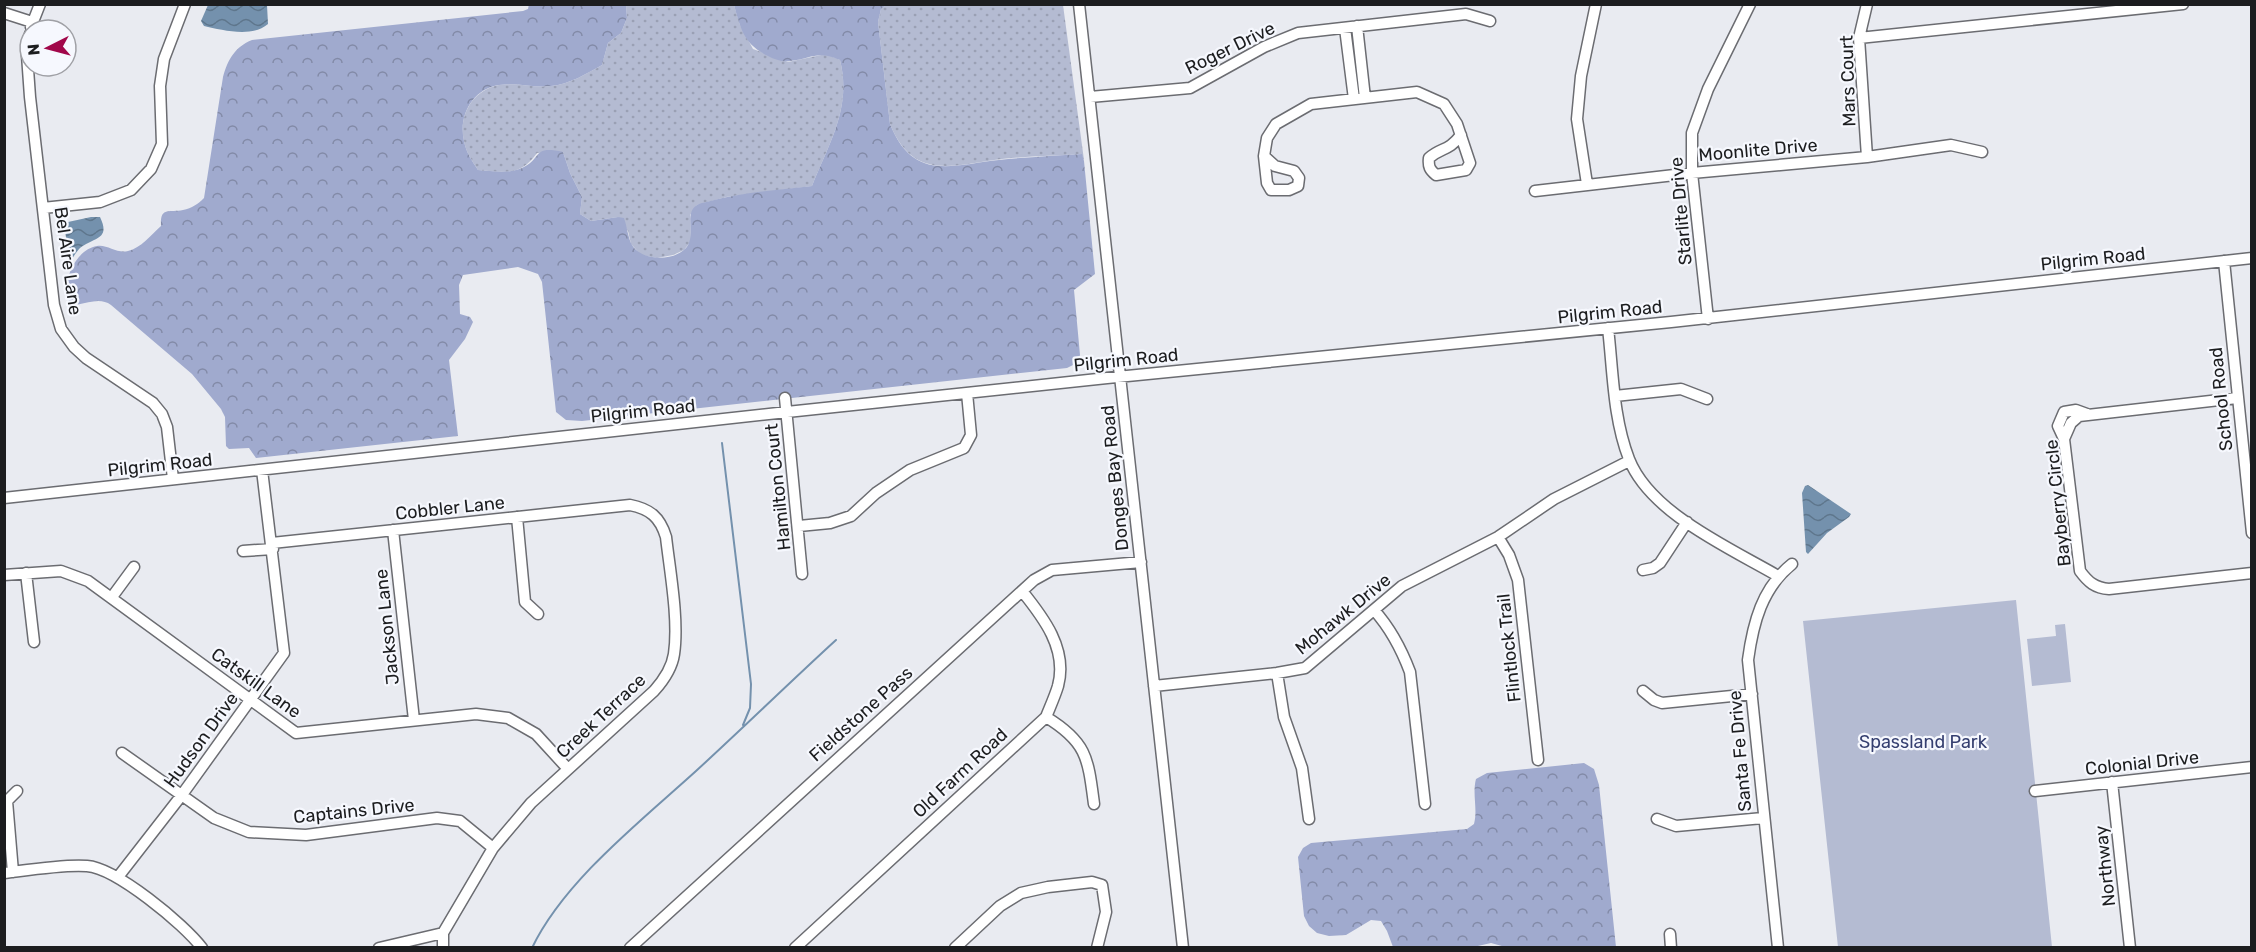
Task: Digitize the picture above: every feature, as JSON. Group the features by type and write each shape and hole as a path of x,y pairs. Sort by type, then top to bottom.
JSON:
{"street":[{"path":"43,208 100,202 131,190 151,170 162,144 160,86 164,59 185,4"},
{"name":"Donges Bay Road","path":"1079,4 1183,948"},
{"path":"1587,184 1577,119 1581,76 1596,4"},
{"name":"Starlite Drive","path":"1708,319 1692,173 1692,133 1708,89 1750,4"},
{"name":"Mars Court","path":"1867,4 1860,38 1868,157"},
{"path":"1860,38 2183,4"},
{"path":"4,13 18,21"},
{"name":"Roger Drive","path":"1090,98 1190,88 1264,47 1298,33 1467,14 1490,21"},
{"path":"1358,26 1359,99"},
{"path":"1345,28 1359,99"},
{"name":"Bel Aire Lane","path":"29,78 54,305 61,329 86,358 153,403 162,414 167,427 173,479"},
{"path":"1264,156 1267,138 1276,124 1311,104 1417,92 1444,104 1461,135"},
{"name":"Moonlite Drive","path":"1535,191 1692,173 1868,157 1951,145 1983,152"},
{"name":"Pilgrim Road","path":"4,498 1120,377 1708,319 2252,258"},
{"name":"School Road","path":"2224,261 2252,533"},
{"path":"1608,328 1620,432 1629,461 1651,494 1687,522 1778,576"},
{"path":"1615,396 1681,389 1707,399"},
{"path":"799,526 830,523 851,516 876,494 910,470 964,448 971,435 968,393"},
{"name":"Hamilton Court","path":"785,398 802,574"},
{"name":"Bayberry Circle","path":"2237,398 2079,416 2071,423 2064,439 2080,571 2085,579 2097,588 2109,589 2252,573"},
{"name":"Mohawk Drive","path":"1154,686 1305,668 1402,586 1498,537 1554,499 1629,461"},
{"name":"Hudson Drive","path":"118,877 181,796 284,653 262,470"},
{"name":"Cobbler Lane","path":"243,551 393,530 630,506"},
{"name":"Creek Terrace","path":"443,933 493,848 531,803 654,691 664,679 674,656 675,632 666,537 662,523 651,512 630,506"},
{"path":"518,517 525,602 538,614"},
{"path":"1643,570 1660,564 1687,522"},
{"name":"Jackson Lane","path":"393,530 414,720"},
{"name":"Flintlock Trail","path":"1498,537 1509,555 1518,580 1538,760"},
{"name":"Fieldstone Pass","path":"630,948 1034,580 1052,570 1141,562"},
{"name":"Santa Fe Drive","path":"1778,948 1748,660 1752,632 1760,607 1778,576 1792,564"},
{"path":"112,597 134,567"},
{"name":"Catskill Lane","path":"4,575 61,571 88,581 296,733 476,714 508,718 536,734 568,769"},
{"path":"26,573 34,642"},
{"name":"Old Farm Road","path":"795,948 1046,717 1059,684 1054,637 1042,616 1022,591"},
{"path":"1374,610 1391,629 1403,651 1410,672 1425,804"},
{"path":"1277,673 1284,717 1302,768 1309,819"},
{"path":"1643,692 1662,703 1752,694"},
{"path":"1046,717 1078,742 1089,764 1094,804"},
{"name":"Captains Drive","path":"122,753 214,818 249,832 306,835 437,818 460,821 493,848"},
{"name":"Colonial Drive","path":"2036,791 2252,767"},
{"name":"Northway","path":"2112,782 2130,948"},
{"path":"17,791 7,801 9,872 86,866 102,868 118,877 172,918 202,948"},
{"path":"1657,819 1676,826 1763,818"},
{"path":"956,947 1000,906 1021,893 1092,882 1102,885 1106,912 1097,948"},
{"path":"379,948 443,933 443,948"},
{"path":"1670,934 1671,948"}],"green space":[{"path":"529,4 626,5 627,18 621,33 608,43 602,65 584,75 551,86 499,85 490,87 475,98 463,122 464,141 469,156 478,170 506,172 522,168 546,150 563,152 582,197 580,214 591,221 624,218 632,245 643,254 658,258 673,256 686,248 690,237 691,214 698,204 748,193 812,186 837,125 843,94 840,60 820,55 787,61 771,57 749,41 742,29 734,5 887,4 881,9 878,22 890,124 899,142 910,155 936,166 950,166 1082,154 1095,274 1074,290 1080,355 1077,363 1067,368 582,421 566,420 556,412 542,282 538,274 518,267 463,275 459,285 460,314 470,317 473,322 465,339 449,360 458,436 256,458 249,448 229,449 226,446 225,417 221,409 192,374 111,305 97,301 71,305 66,289 68,279 76,261 82,254 97,246 124,252 133,249 146,241 161,226 164,213 189,208 204,198 223,77 233,54 241,46 252,40 523,11 528,9"},
{"path":"887,4 1063,5 1084,160 1081,154 1016,158 947,166 920,161 909,153 890,124 878,22 881,9"},
{"path":"626,5 734,5 740,25 753,49 788,62 826,54 840,60 843,77 841,110 812,186 726,197 697,205 690,215 691,241 684,250 657,258 641,255 631,244 628,231 618,217 591,221 580,214 582,197 563,152 537,153 524,166 511,171 478,170 466,149 463,131 466,113 475,98 482,92 499,85 558,85 578,78 602,65 608,43 621,33 627,18"},
{"name":"Spassland Park","path":"2016,600 2052,947 1838,947 1803,621"},
{"path":"2065,624 2071,682 2032,686 2027,639 2056,636 2055,625"},
{"path":"1584,763 1594,769 1599,785 1616,947 1509,948 1491,943 1469,948 1393,947 1381,921 1371,920 1346,935 1329,936 1317,933 1309,926 1304,916 1298,857 1303,848 1311,843 1467,829 1474,824 1476,779 1487,773"}],"water":[{"path":"208,5 267,5 268,24 254,31 245,32 204,26 201,21"},
{"path":"100,217 103,224 102,234 80,248 69,264 65,229 68,222"},
{"path":"1808,485 1851,514 1827,533 1808,554 1802,493"}],"waterway":[{"path":"722,443 751,684 750,708 743,725"},
{"path":"532,948 563,899 605,853 714,755 836,640"}]}
